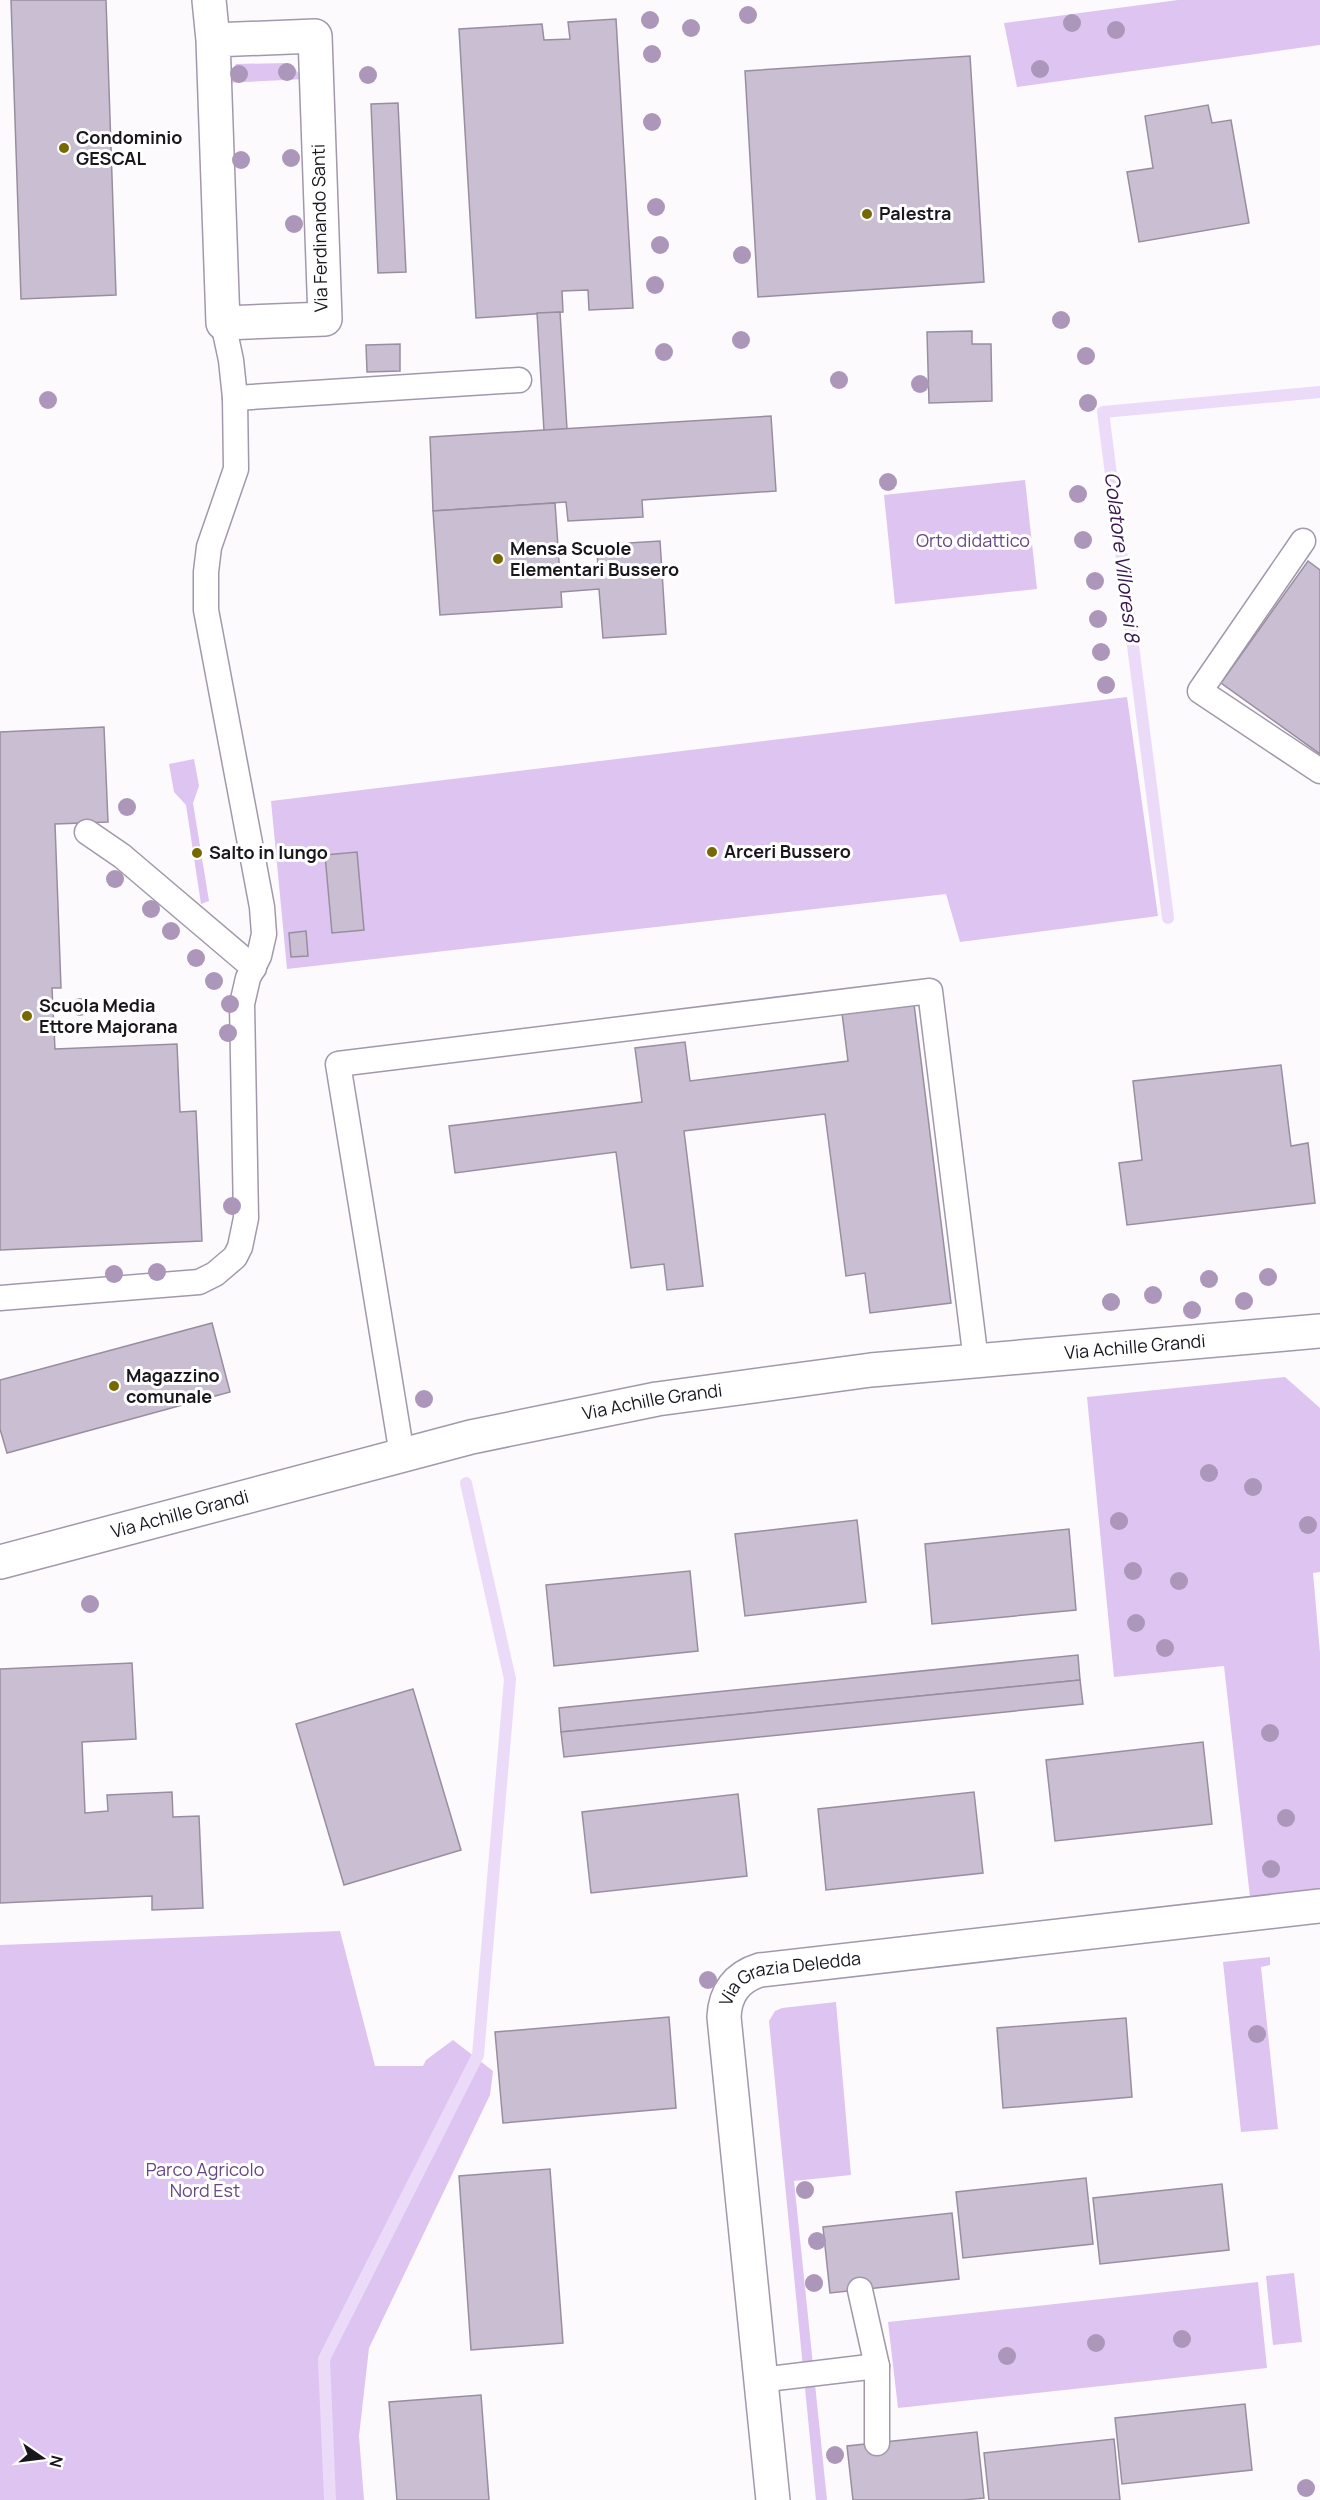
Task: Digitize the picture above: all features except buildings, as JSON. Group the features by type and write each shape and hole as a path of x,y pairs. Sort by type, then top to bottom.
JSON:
{"street":[{"path":"209,0 213,40 223,323"},
{"name":"Via Ferdinando Santi","path":"213,40 315,36 320,171 325,319 223,323"},
{"name":"Via Achille Grandi","path":"0,1562 471,1437 657,1399 871,1370 1320,1331"},
{"name":"Via Grazia Deledda","path":"773,2500 724,2017 729,1994 739,1981 760,1970 1320,1906"}],"lane":[{"path":"0,1298 199,1282 215,1274 235,1257 240,1247 246,1218 242,1004 248,978 259,956 264,934 262,908 206,610 206,572 209,547 236,469 235,398 231,360 223,323"},
{"path":"235,398 519,380"},
{"path":"1304,541 1200,692 1320,771"},
{"path":"87,832 122,856 254,968"},
{"path":"402,1455 338,1065 930,991 976,1362"},
{"path":"860,2290 877,2366 877,2443"},
{"path":"760,2379 877,2366"}],"green space":[{"path":"1178,0 1320,0 1320,45 1017,87 1004,23"},
{"path":"288,63 305,79 224,83 236,64"},
{"name":"Orto didattico","path":"1025,480 1037,589 895,604 884,495"},
{"name":"Arceri Bussero","path":"1127,697 1158,916 960,942 946,894 287,969 271,801"},
{"name":"Salto in lungo","path":"194,759 199,786 193,803 209,901 201,904 186,805 174,792 169,764"},
{"path":"1285,1377 1320,1408 1320,1572 1313,1573 1320,1653 1320,1897 1251,1906 1224,1666 1114,1677 1087,1397"},
{"name":"Parco Agricolo Nord Est","path":"340,1931 375,2066 423,2066 426,2060 453,2040 493,2071 490,2095 369,2348 359,2436 364,2500 0,2500 0,1945"},
{"path":"1270,1957 1270,1965 1261,1967 1278,2129 1241,2132 1223,1962"},
{"path":"836,2002 851,2175 794,2181 827,2500 816,2500 769,2021 775,2011 782,2008"},
{"path":"1294,2273 1302,2342 1273,2345 1266,2276"},
{"path":"1258,2282 1267,2368 898,2408 888,2322"}],"waterway":[{"name":"Colatore Villoresi 8","path":"1168,918 1103,412 1320,392"},
{"path":"330,2500 324,2359 478,2055 510,1679 466,1483"}],"place":[{"name":"Condominio GESCAL","path":"64,148"},
{"name":"Palestra","path":"867,214"},
{"name":"Mensa Scuole Elementari Bussero","path":"498,559"},
{"name":"Arceri Bussero","path":"712,852"},
{"name":"Salto in lungo","path":"197,853"},
{"name":"Scuola Media Ettore Majorana","path":"27,1016"},
{"name":"Magazzino comunale","path":"114,1386"}]}
